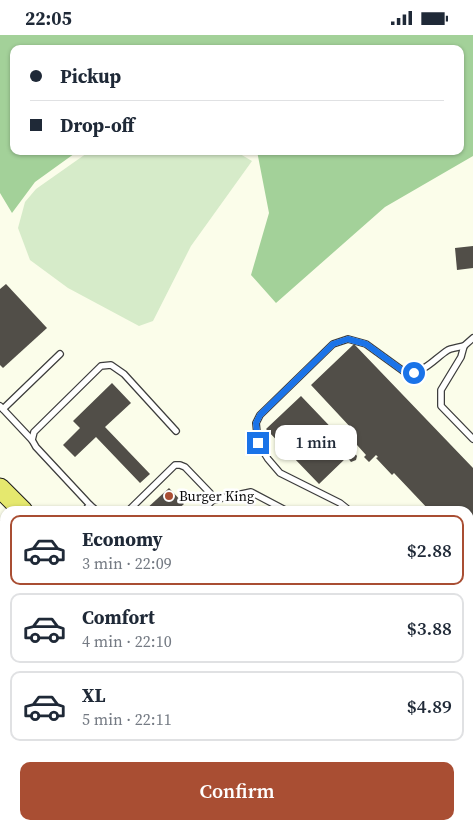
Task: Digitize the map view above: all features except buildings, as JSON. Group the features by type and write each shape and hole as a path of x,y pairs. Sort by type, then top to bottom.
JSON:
{"main road":[{"path":"0,489 18,506"}],"lane":[{"path":"344,506 280,473 258,443 256,423 260,415 333,344 348,339 366,344 406,373 414,373 429,365 449,349 464,346 473,338"},
{"path":"464,346 461,357 441,389 441,406 473,439"},
{"path":"60,354 1,408 32,439 36,447 90,505"},
{"path":"32,439 34,432 101,365 111,365 124,374 176,431"},
{"path":"133,506 175,465 185,467 210,493 213,500"},
{"path":"207,506 213,500 251,492 278,506"}],"green space":[{"path":"0,35 473,35 473,156 385,207 276,303 251,275 269,213 258,155 464,155 464,45 10,45 10,155 72,155 35,182 12,213 0,193"},
{"path":"84,155 242,155 252,161 191,246 153,321 139,326 68,288 30,260 18,228 25,202 36,189"}],"place":[{"name":"Burger King","path":"169,496"}],"route":[{"path":"258,443 256,423 260,415 333,344 348,339 366,344 406,373 414,373"}]}
